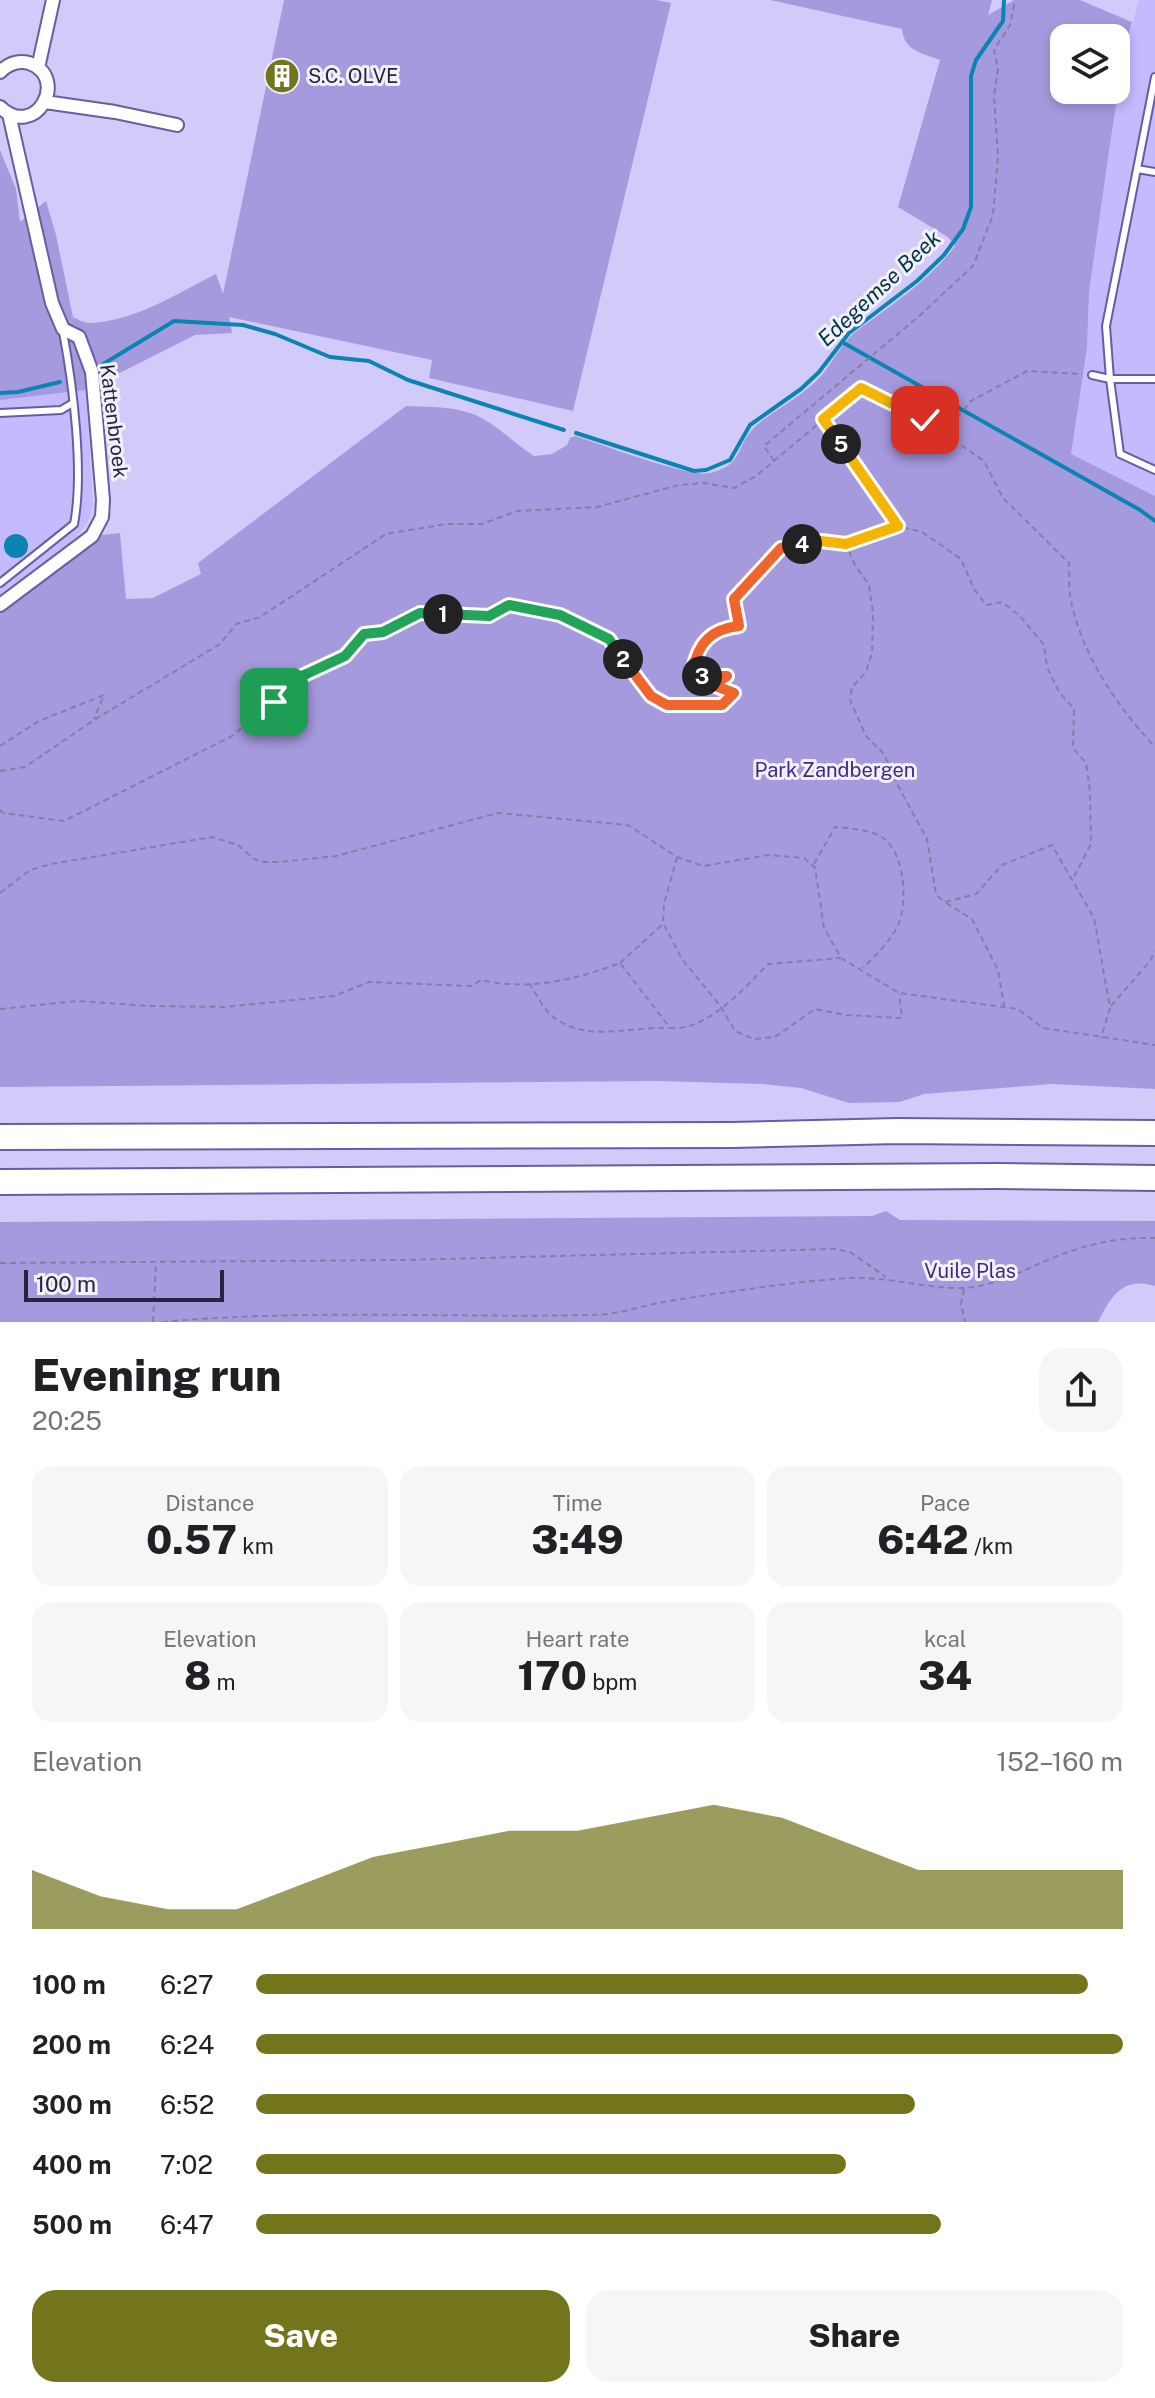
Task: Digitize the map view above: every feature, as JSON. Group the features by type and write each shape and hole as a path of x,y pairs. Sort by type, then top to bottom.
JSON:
{"highway":[{"path":"0,1137 732,1135 897,1131 1155,1133"},
{"path":"0,1182 984,1176 1155,1178"}],"street":[{"path":"38,68 53,0"},
{"path":"0,72 14,63 23,62 38,68 48,85 45,102 177,125"},
{"name":"Kattenbroek","path":"5,110 23,117 32,114 45,102"},
{"name":"Kattenbroek","path":"0,605 92,536 102,517 103,500 92,372 79,337 63,329 52,303 5,110"}],"lane":[{"path":"1155,77 1106,326 1120,454 1155,470"},
{"path":"1137,169 1155,172"},
{"path":"0,583 74,524 79,499 73,403 63,329"},
{"path":"1092,375 1110,379 1155,379"},
{"path":"0,413 61,410 73,403"}],"path":[{"path":"774,461 764,446 917,318 973,266 993,215 998,156 994,97 998,69 994,50 1010,25 1015,0"},
{"path":"944,433 971,401 1027,371 1092,375"},
{"path":"0,771 25,767 94,720 220,644 236,624 260,617 386,534 446,524 482,524 517,511 597,507 679,485 703,483 734,488 756,476 861,388 925,420 984,461 1003,498 1069,563 1071,600 1090,655 1123,711 1155,747"},
{"path":"823,419 898,526"},
{"path":"0,810 3,813 64,821 232,736 274,702 287,683 345,656 364,634 383,632 420,613 489,616 509,605 560,615 609,639 651,696 667,705 722,705 734,693 713,685 727,676 701,676 693,670 696,652 719,628 739,626 734,599 781,548 821,541 846,544 898,526 922,532 961,559 974,589 986,605 1002,602 1020,616 1044,645 1047,667 1059,692 1074,709 1073,748 1086,763 1090,791 1091,844 1072,880"},
{"path":"846,544 855,565 869,585 873,613 872,653 866,672 852,687 850,700 866,736 884,754 927,839 936,895 972,919 998,970 1004,1006"},
{"path":"0,746 39,721 104,695 94,720"},
{"path":"0,893 30,870 51,864 212,837 238,845 254,859 280,862 336,856 498,813 628,825 677,857 703,866 769,855 804,858 814,865"},
{"path":"841,958 824,928 814,865 835,827 883,838 895,853 905,891 899,923 885,945 862,969"},
{"path":"945,902 976,894 1002,865 1052,845 1094,918 1110,1008"},
{"path":"677,857 664,904 663,923 682,959 721,1007 735,1031 754,1039 775,1037 815,1009 846,1015 902,1018 899,993"},
{"path":"0,1009 77,1001 225,1007 334,996 369,982 471,986 481,980 509,987 576,978 620,963 663,923"},
{"path":"1101,1038 1110,1008 1155,951"},
{"path":"529,983 550,1014 571,1027 590,1032 649,1027 683,1029 739,995 768,964 841,958 899,993 1004,1006 1018,1009 1043,1028 1155,1045"},
{"path":"620,963 670,1028"},
{"path":"162,1322 398,1314 597,1315 666,1302 851,1278 887,1278 965,1288 1017,1275 1093,1244 1155,1238"},
{"path":"0,1263 403,1260 834,1249 850,1252 887,1278"},
{"path":"153,1322 156,1262"},
{"path":"965,1288 961,1304 965,1322"}],"shaded area":[{"path":"1139,0 1155,0 1155,496 1070,454 1087,348 1089,293 1116,104 1130,104 1130,33"},
{"path":"86,390 93,504 89,520 69,547 0,598 0,400"}],"green space":[{"path":"284,0 656,0 671,3 573,411 429,378 432,360 229,317 232,333 195,335 86,390 0,400 0,150 16,189 20,222 46,201 73,317 91,323 124,317 156,305 216,274 223,294"},
{"name":"Park Zandbergen","path":"770,0 992,0 988,15 1014,0 1080,0 1132,22 1130,30 1130,24 1050,24 1050,104 1116,104 1089,293 1087,348 1071,454 1155,496 1155,1089 1052,1084 924,1094 900,1102 849,1103 801,1088 656,1081 0,1087 0,605 92,536 120,533 126,599 153,598 201,574 198,563 406,406 470,413 534,456 552,454 575,436 699,473 710,473 729,464 758,424 814,383 853,334 923,281 955,246 948,237 898,207 940,60 910,47 902,29"},
{"name":"Vuile Plas","path":"886,1211 900,1220 1155,1221 1155,1286 1126,1286 1113,1297 1098,1322 0,1322 0,1222 872,1216"}],"water":[{"path":"16,534 25,537 28,546 25,555 16,558 7,555 4,546 7,537"}],"waterway":[{"name":"Edegemse Beek","path":"576,433 694,471 706,470 730,460 750,425 801,389 819,372 849,333 917,281 944,255 963,229 971,207 971,76 976,60 1003,21 1004,0"},
{"name":"Edegemse Beek","path":"100,366 174,321 243,325 275,334 330,357 369,361 408,380 564,430"},
{"path":"842,342 1155,521"},
{"name":"Edegemse Beek","path":"0,393 60,382"}],"place":[{"name":"S.C. OLVE","path":"282,76"}],"route":[{"path":"274,702 287,683 345,656 364,634 383,632 420,613 489,616 509,605 560,615 609,639 651,696 667,705 722,705 734,693 713,685 727,676 701,676 693,670 696,652 719,628 739,626 734,599 781,548 821,541 846,544 898,526 823,419 861,388 925,420"}]}
